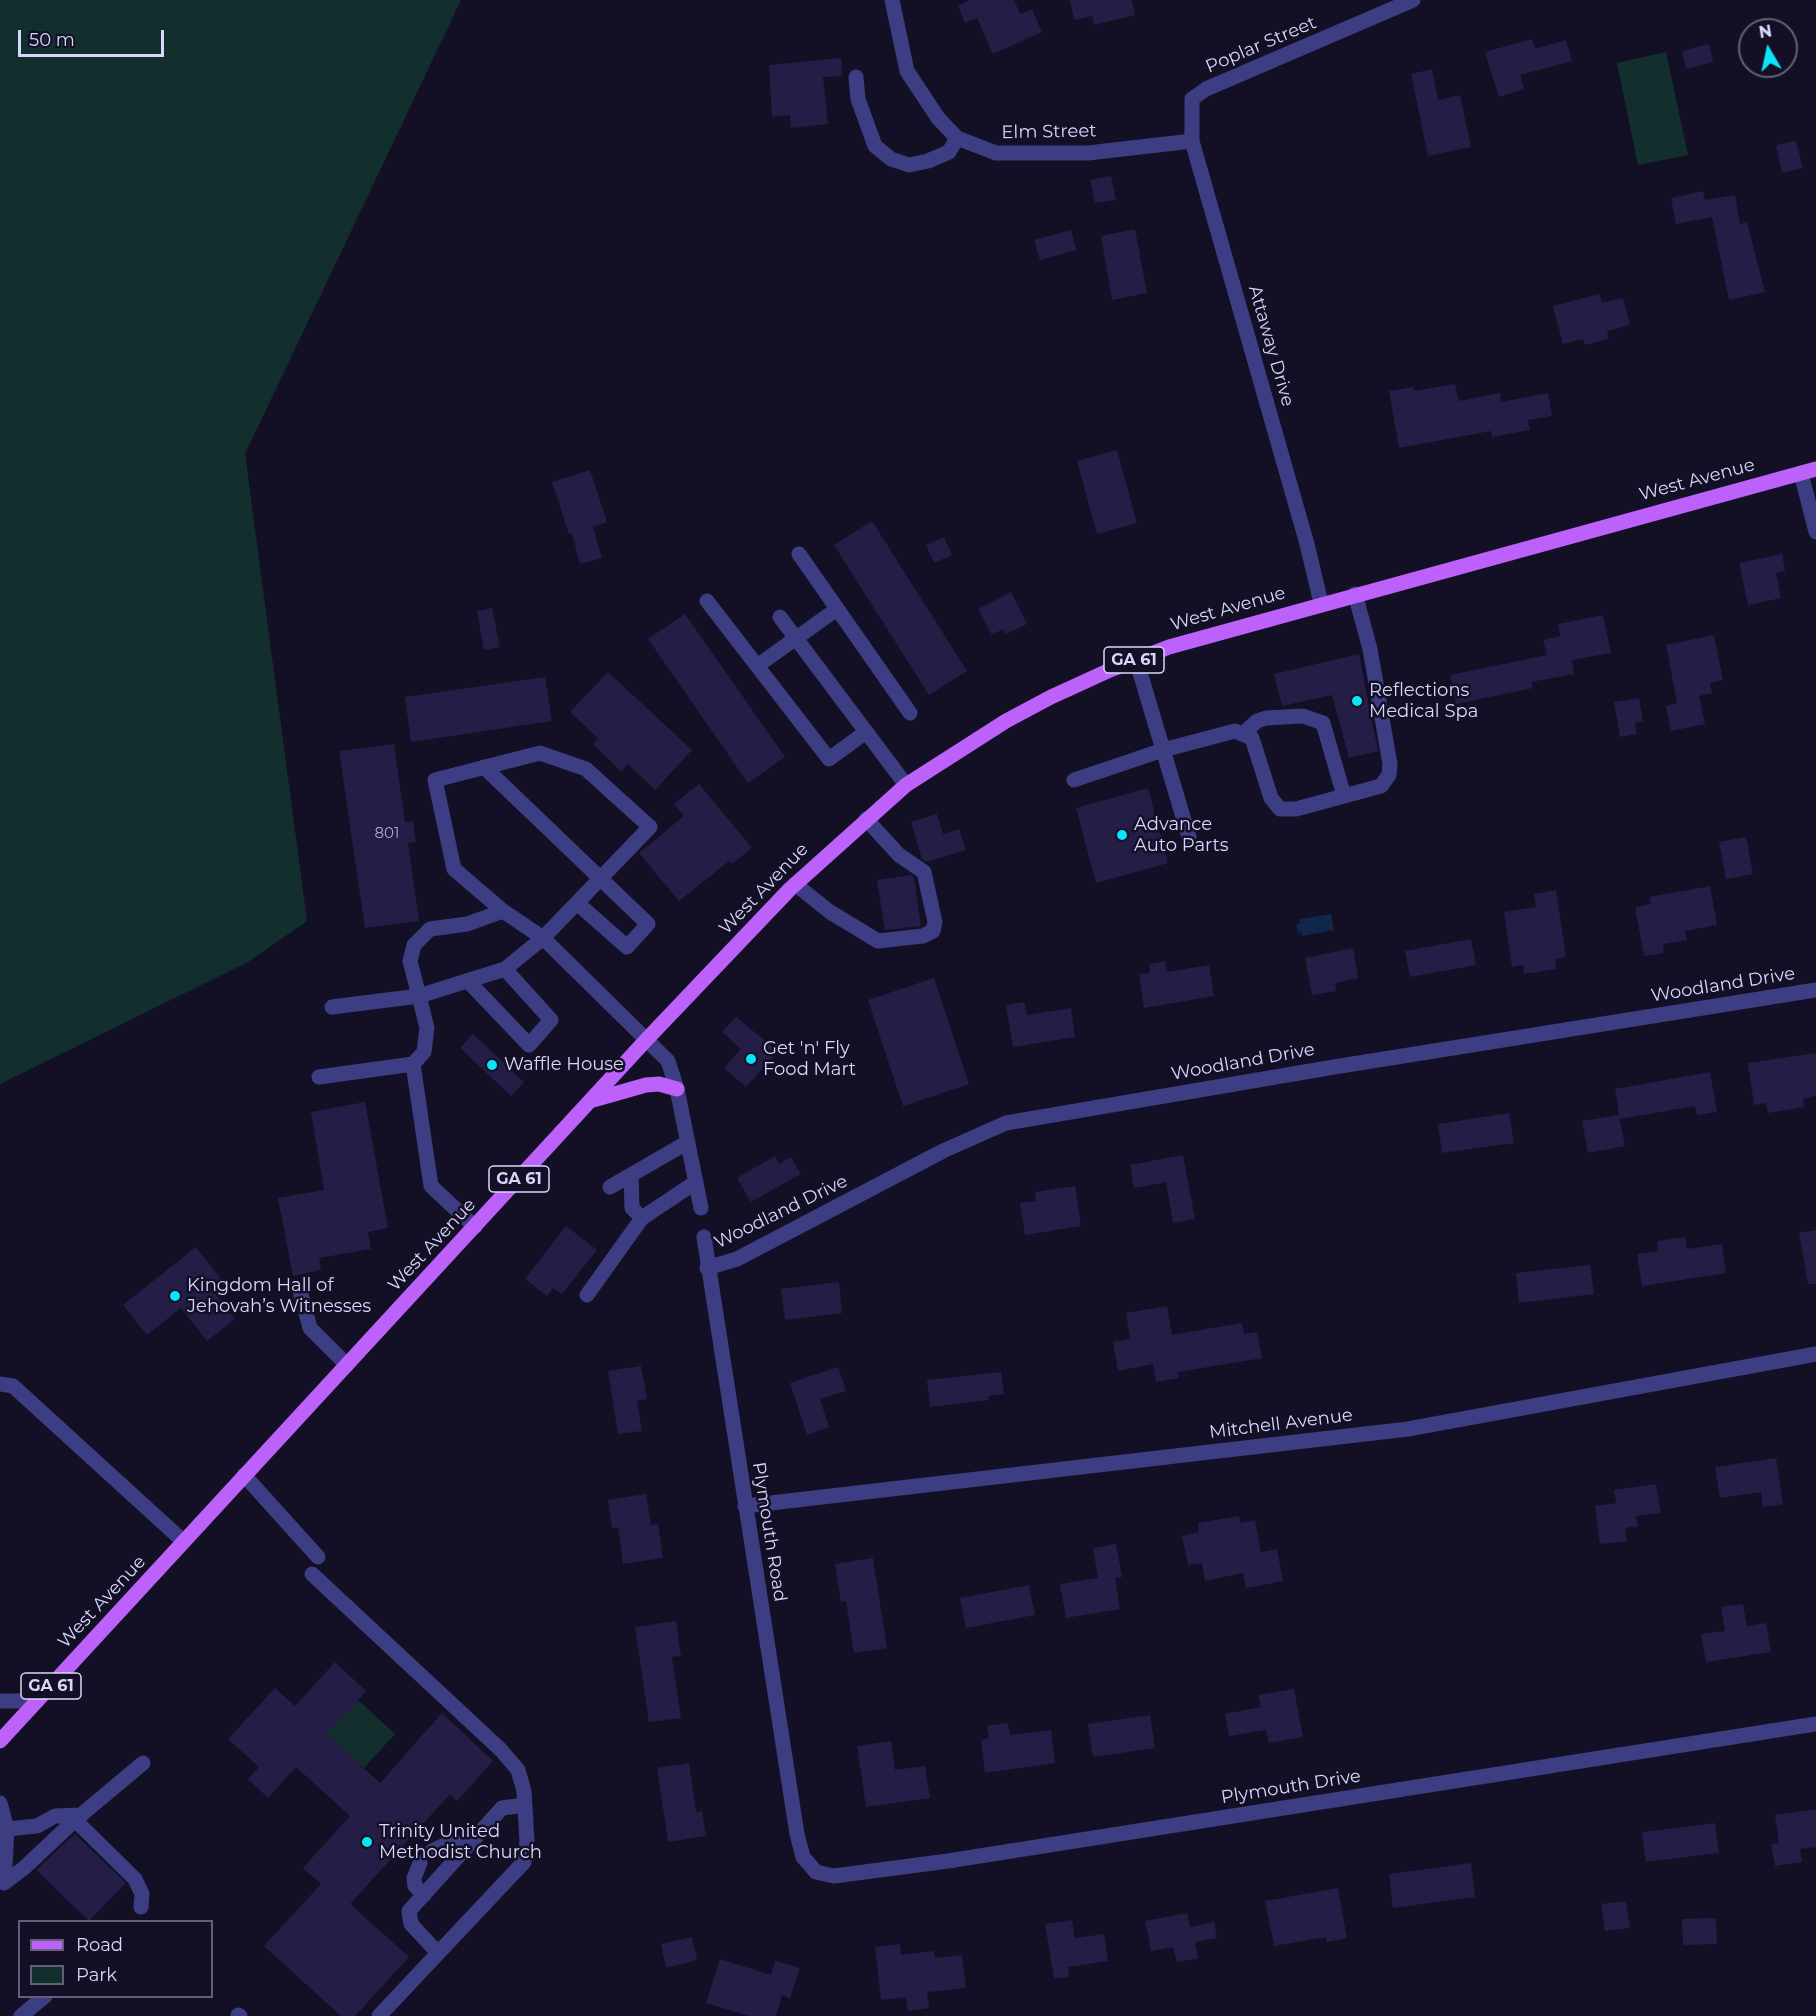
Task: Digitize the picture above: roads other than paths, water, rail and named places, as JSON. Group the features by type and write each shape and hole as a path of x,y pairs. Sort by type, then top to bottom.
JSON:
{"main road":[{"name":"West Avenue","path":"0,1741 647,1039 795,884 906,784 1006,721 1071,688 1169,647 1808,471"},
{"path":"591,1101 646,1085 659,1084 677,1089"}],"street":[{"name":"Elm Street","path":"892,0 907,70 938,118 957,138 996,153 1088,153 1192,141"},
{"name":"Poplar Street","path":"1192,99 1206,89 1413,0"},
{"path":"856,77 858,99 875,146 891,159 909,165 928,161 949,152 957,138"},
{"name":"Attaway Drive","path":"1192,99 1192,141 1305,534 1322,603"},
{"path":"1808,471 1816,531"},
{"path":"798,554 910,713"},
{"path":"1074,780 1163,750 1227,732 1244,733 1252,738 1271,798 1280,809 1296,809 1381,786 1389,775 1390,764 1371,649 1355,594"},
{"path":"707,601 829,759 866,732"},
{"path":"757,666 837,609"},
{"path":"780,617 906,784"},
{"path":"1136,659 1188,837"},
{"path":"1244,733 1266,718 1303,716 1323,723 1344,796"},
{"path":"332,1007 419,996 505,969 543,938 650,827 586,769 563,759 540,753 435,780 454,869 503,911 543,938 668,1061 677,1089 701,1208"},
{"path":"484,767 648,924 627,947 577,903"},
{"path":"795,884 830,912 878,941 923,936 933,931 935,922 924,872 898,855 866,819"},
{"path":"319,1077 413,1064 423,1052 427,1028 410,961 414,945 430,929 467,924 503,911"},
{"path":"468,981 530,1045 551,1020 505,969"},
{"name":"Woodland Drive","path":"707,1268 736,1259 943,1151 1006,1123 1334,1067 1816,990"},
{"path":"413,1064 430,1186 475,1227"},
{"path":"610,1187 688,1143"},
{"path":"631,1175 632,1208 642,1218"},
{"path":"587,1295 642,1218 696,1182"},
{"name":"Plymouth Road","path":"704,1237 707,1268 797,1834"},
{"path":"300,1291 310,1328 347,1365"},
{"name":"Mitchell Avenue","path":"746,1506 1408,1429 1816,1354"},
{"path":"0,1384 13,1386 183,1541"},
{"path":"244,1475 318,1557"},
{"path":"312,1574 501,1750 518,1770 525,1805 527,1841 524,1862 379,2016"},
{"path":"0,1701 37,1701"},
{"name":"Plymouth Drive","path":"797,1834 803,1857 809,1865 816,1872 834,1876 948,1861 1816,1724"},
{"path":"0,1803 7,1829 3,1883 24,1868 78,1817 143,1763"},
{"path":"438,1953 411,1924 409,1911 502,1808 525,1805"},
{"path":"7,1829 37,1826 55,1816 78,1817 135,1879 141,1894 141,1907"},
{"path":"432,1851 449,1843 456,1843 464,1850"},
{"path":"420,1863 414,1878 415,1887 424,1895"},
{"path":"21,2016 43,1998"}],"water":[{"path":"1331,914 1334,930 1302,936 1301,932 1298,933 1296,924 1300,923 1300,919"}],"place":[{"name":"Reflections Medical Spa","path":"1357,701"},
{"name":"Advance Auto Parts","path":"1122,835"},
{"name":"Get 'n' Fly Food Mart","path":"751,1059"},
{"name":"Waffle House","path":"492,1065"},
{"name":"Kingdom Hall of Jehovah’s Witnesses","path":"175,1296"},
{"name":"Trinity United Methodist Church","path":"367,1842"}]}
